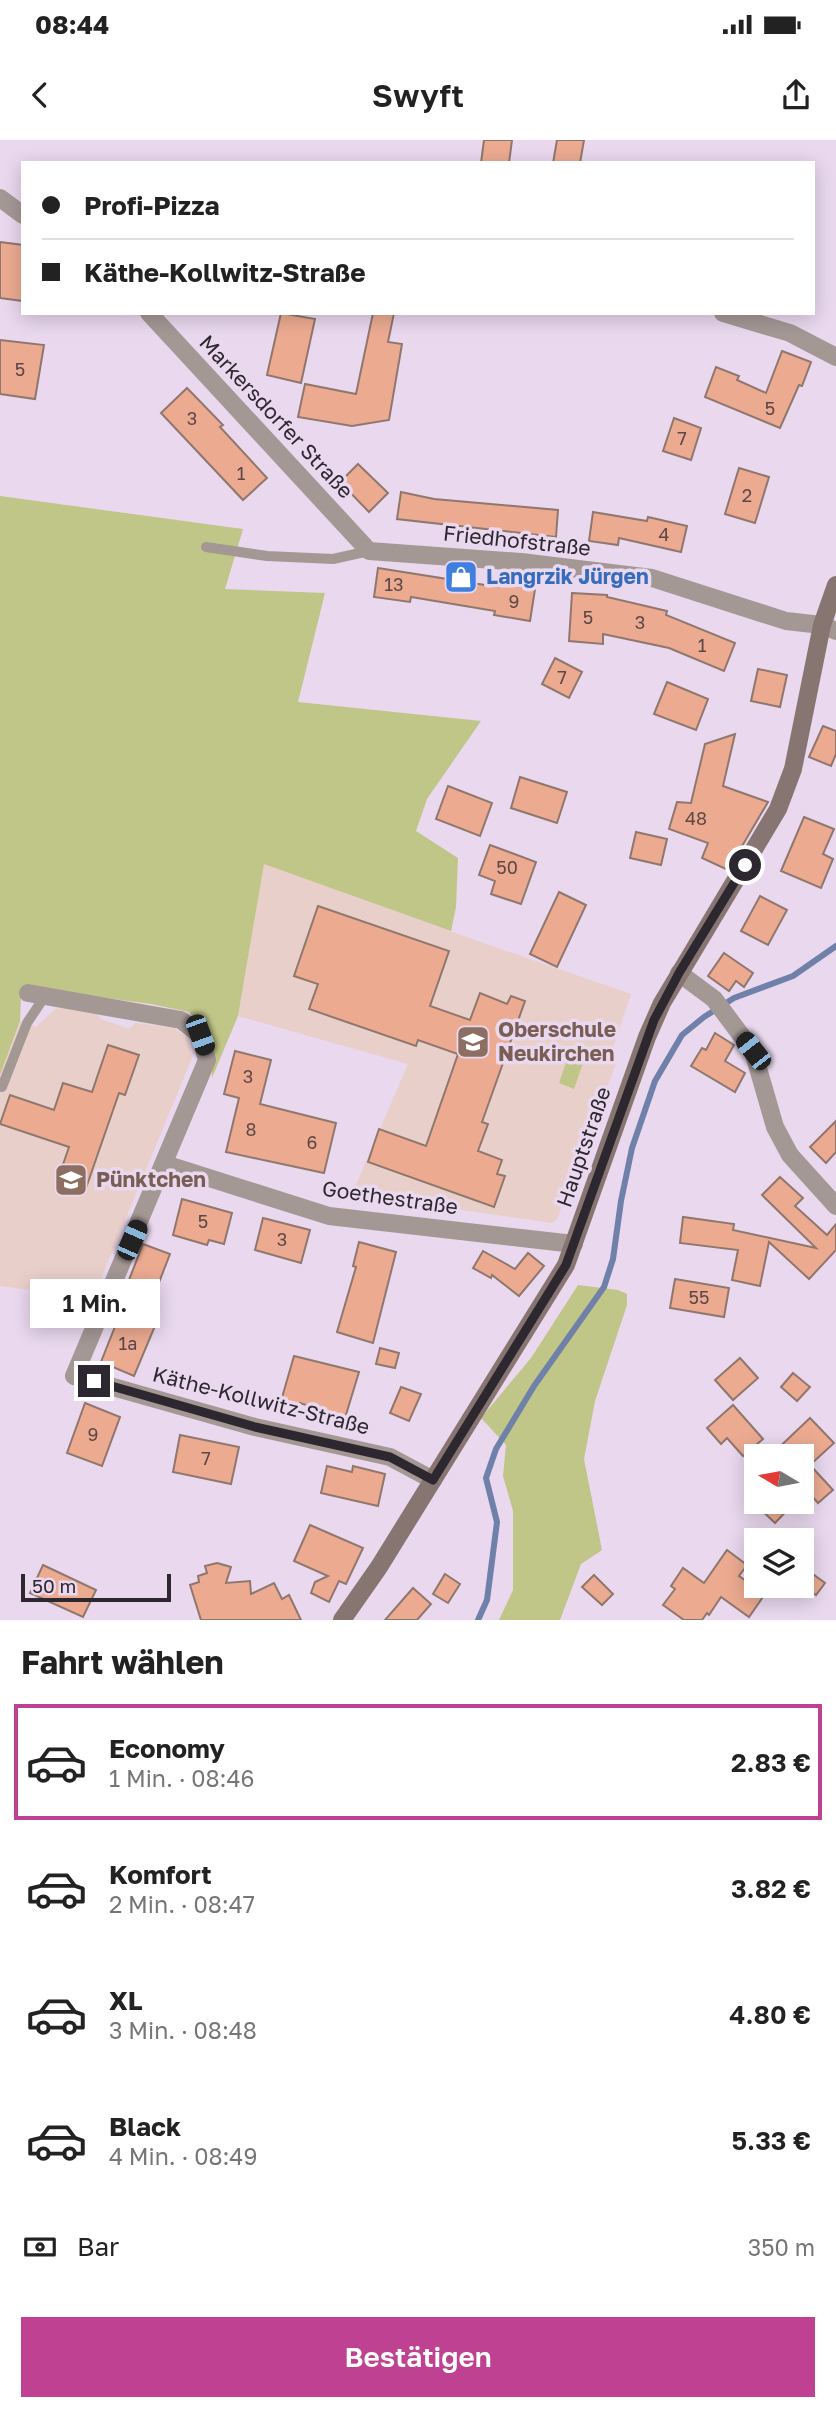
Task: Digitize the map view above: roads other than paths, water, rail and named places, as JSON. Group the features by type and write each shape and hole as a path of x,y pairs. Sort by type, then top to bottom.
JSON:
{"main road":[{"name":"Hauptstraße","path":"342,1620 379,1567 561,1274 647,1037 679,973 778,809 793,769 829,628 836,585"}],"street":[{"path":"0,198 21,214"},
{"name":"Markersdorfer Straße","path":"151,315 369,551"},
{"path":"730,315 790,333 836,357"},
{"name":"Friedhofstraße","path":"369,551 521,562 652,578 786,621 829,628"},
{"path":"679,973 713,999 753,1051 775,1128 790,1154 836,1206"},
{"path":"36,995 181,1020 200,1035 207,1060 165,1164"},
{"name":"Goethestraße","path":"165,1164 329,1216 574,1244"},
{"name":"Käthe-Kollwitz-Straße","path":"165,1164 74,1376 255,1427 390,1457 433,1480"}],"lane":[{"path":"206,547 267,556 333,559 369,551"},
{"path":"2,1087 36,995"}],"waterway":[{"path":"478,1620 487,1600 497,1522 486,1478 496,1449 534,1386 604,1287 613,1259 632,1148 655,1081 682,1035 704,1017 734,998 793,976 836,946"}],"place":[{"name":"Langrzik Jürgen","path":"461,577"},
{"name":"Oberschule Neukirchen","path":"473,1042"},
{"name":"Pünktchen","path":"71,1180"}]}
